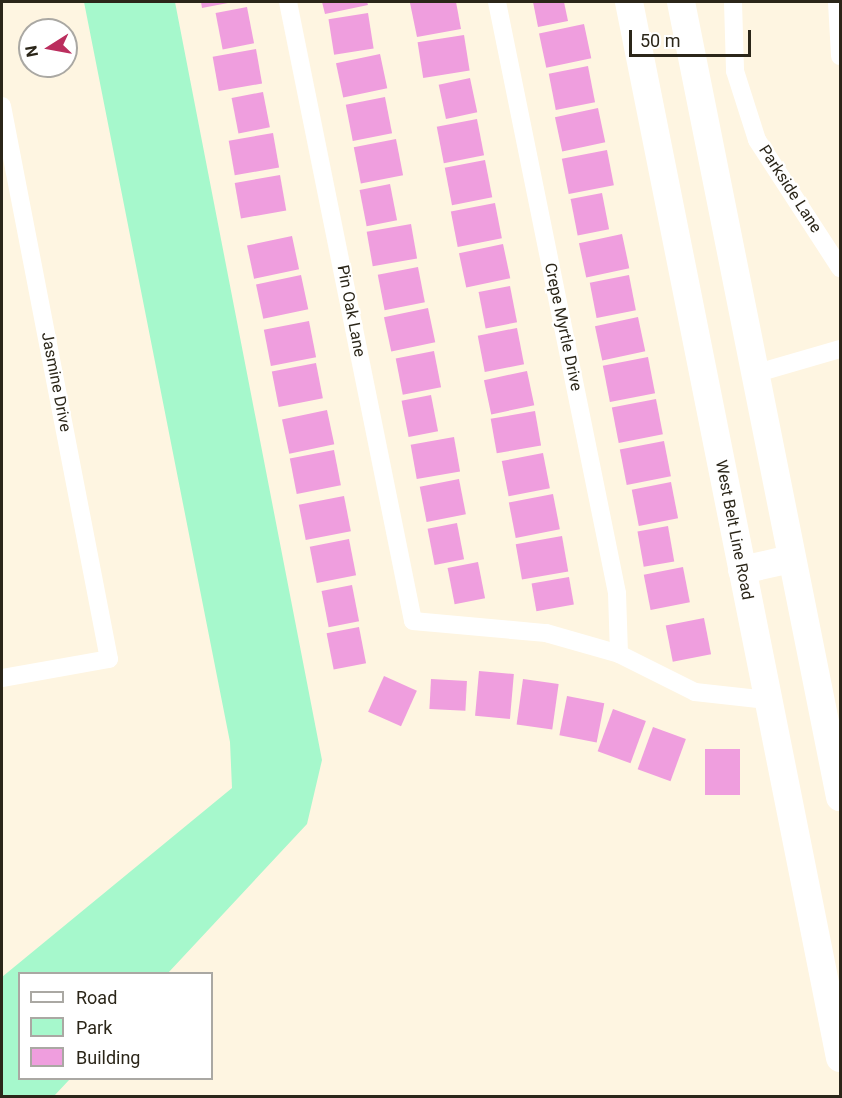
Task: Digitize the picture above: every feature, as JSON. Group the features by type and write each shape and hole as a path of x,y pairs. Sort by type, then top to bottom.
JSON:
{"main road":[{"name":"West Belt Line Road","path":"629,2 840,1058"},
{"path":"681,2 840,797"},
{"path":"742,570 791,560"}],"street":[{"name":"Pin Oak Lane","path":"288,2 413,621 513,627 619,654"},
{"name":"Crepe Myrtle Drive","path":"497,2 617,593 619,654"},
{"name":"Parkside Lane","path":"733,2 735,71 758,140 840,268"},
{"path":"837,2 840,56"},
{"name":"Jasmine Drive","path":"2,106 109,659 2,678"},
{"path":"754,374 840,349"},
{"path":"619,654 695,692 768,700"}],"green space":[{"path":"84,2 175,2 322,760 307,824 169,972 18,972 18,1080 69,1080 54,1096 2,1096 2,977 232,788 230,742"}],"building":[{"path":"201,2 228,2 228,3 202,8"},
{"path":"322,2 367,2 368,5 325,14"},
{"path":"456,2 461,29 417,37 410,3"},
{"path":"533,2 564,2 568,21 538,27"},
{"path":"247,7 254,43 223,49 216,13"},
{"path":"368,13 374,49 334,55 328,19"},
{"path":"584,24 591,58 546,68 539,34"},
{"path":"464,35 470,71 423,78 418,42"},
{"path":"256,49 262,83 219,91 213,57"},
{"path":"380,54 387,88 343,98 336,63"},
{"path":"588,66 595,102 556,110 549,74"},
{"path":"470,78 477,112 446,119 439,85"},
{"path":"263,92 270,127 238,133 232,98"},
{"path":"385,97 392,133 353,141 346,105"},
{"path":"598,108 605,142 562,151 555,117"},
{"path":"477,119 484,155 444,163 437,127"},
{"path":"273,133 279,167 235,175 229,141"},
{"path":"396,139 403,175 361,184 354,147"},
{"path":"607,150 614,185 569,194 562,159"},
{"path":"485,160 492,197 452,205 445,168"},
{"path":"280,175 286,210 241,218 235,183"},
{"path":"390,184 397,220 367,226 360,190"},
{"path":"602,193 609,229 578,235 571,199"},
{"path":"495,203 502,238 458,247 451,212"},
{"path":"411,224 417,258 373,266 367,232"},
{"path":"622,234 629,268 586,277 579,243"},
{"path":"292,236 299,269 254,279 247,246"},
{"path":"503,244 510,278 466,288 459,253"},
{"path":"418,267 425,302 385,310 378,275"},
{"path":"301,275 308,309 263,319 256,285"},
{"path":"629,275 636,310 597,318 590,283"},
{"path":"510,286 517,322 486,328 479,292"},
{"path":"428,308 435,342 391,352 384,317"},
{"path":"638,317 645,351 602,360 595,326"},
{"path":"309,321 316,357 271,366 264,330"},
{"path":"517,328 524,364 485,372 478,336"},
{"path":"434,351 441,387 403,395 396,358"},
{"path":"648,357 655,393 610,402 603,366"},
{"path":"316,363 323,398 279,407 272,372"},
{"path":"527,371 534,405 491,414 484,380"},
{"path":"431,395 438,431 409,437 402,401"},
{"path":"656,399 663,434 619,443 612,408"},
{"path":"327,410 334,444 289,454 282,420"},
{"path":"535,411 541,445 497,453 491,419"},
{"path":"454,437 460,471 417,479 411,445"},
{"path":"664,441 671,476 627,485 620,450"},
{"path":"334,450 341,485 297,494 290,459"},
{"path":"543,453 550,488 509,496 502,461"},
{"path":"459,479 466,514 427,522 420,487"},
{"path":"671,482 678,518 639,526 632,490"},
{"path":"553,494 560,529 516,538 509,503"},
{"path":"344,496 351,531 306,540 299,505"},
{"path":"457,523 464,559 435,565 428,529"},
{"path":"668,526 674,561 644,567 637,531"},
{"path":"562,536 568,571 522,580 516,544"},
{"path":"349,539 356,575 317,583 310,547"},
{"path":"478,562 485,598 455,604 448,568"},
{"path":"683,567 690,602 651,610 644,575"},
{"path":"569,577 574,605 536,611 532,584"},
{"path":"352,585 359,621 329,627 322,591"},
{"path":"704,618 711,654 673,662 666,625"},
{"path":"359,627 366,663 334,670 327,633"},
{"path":"479,671 514,674 510,719 475,716"},
{"path":"384,676 417,691 401,726 368,712"},
{"path":"431,679 467,681 465,711 429,709"},
{"path":"523,679 559,684 552,730 517,725"},
{"path":"567,696 604,703 597,743 559,735"},
{"path":"613,709 646,721 630,763 598,751"},
{"path":"653,727 686,739 670,781 638,769"},
{"path":"705,749 740,749 740,795 705,795"}]}
